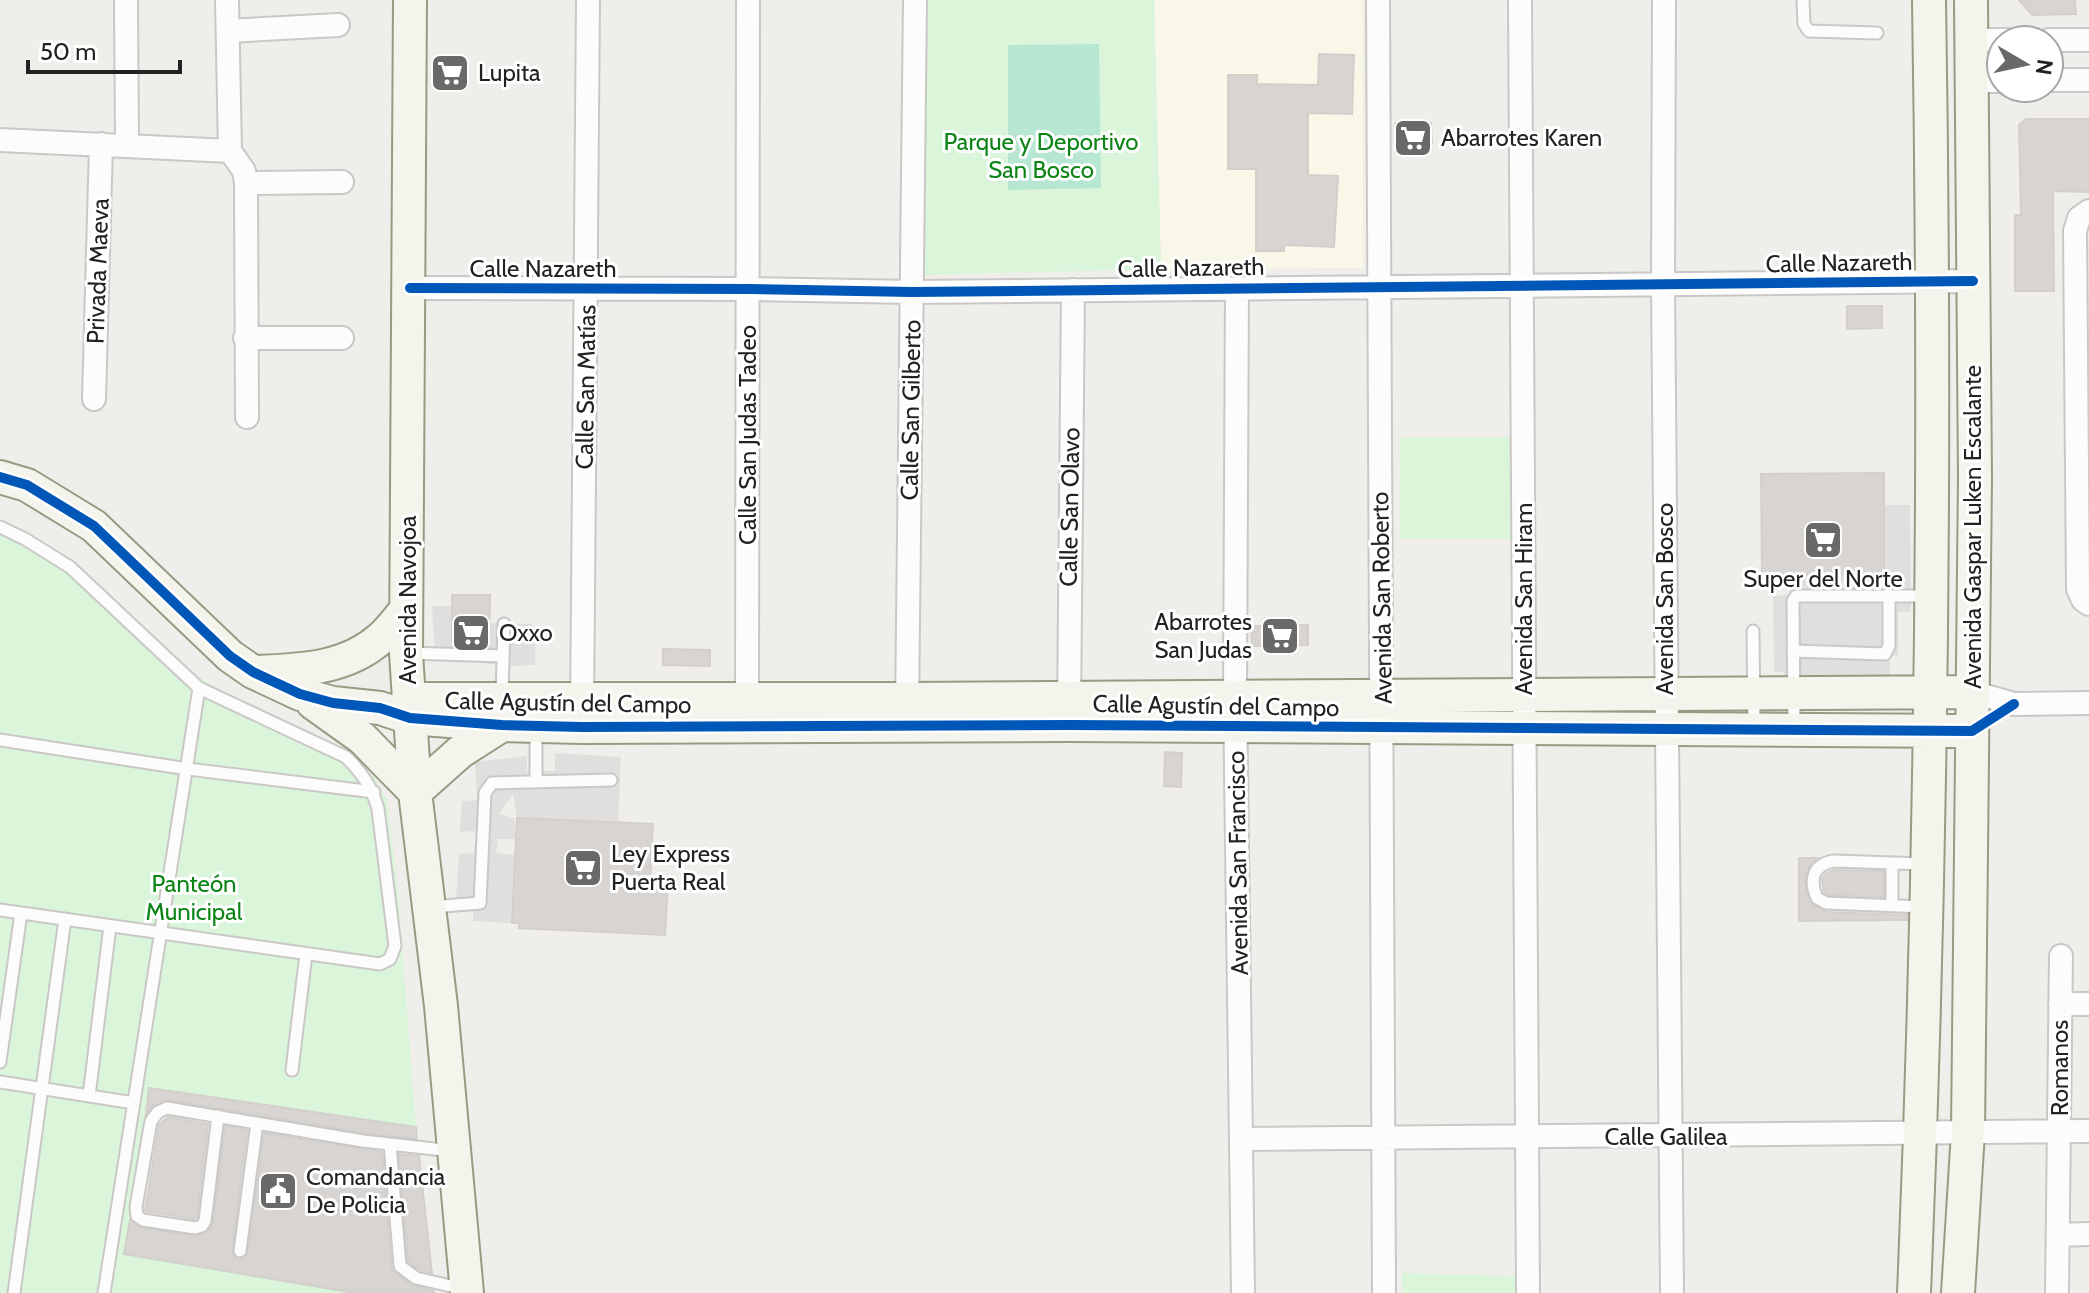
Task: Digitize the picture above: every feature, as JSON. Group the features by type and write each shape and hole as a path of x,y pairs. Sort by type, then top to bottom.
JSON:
{"street":[{"path":"126,0 127,145"},
{"path":"227,0 230,151 244,171 246,183 247,417"},
{"name":"Avenida Navojoa","path":"410,0 406,653 399,708 415,792 430,908 467,1291"},
{"name":"Calle San Matías","path":"582,713 588,289 588,0"},
{"name":"Calle San Judas Tadeo","path":"747,712 748,0"},
{"name":"Calle San Gilberto","path":"907,712 915,0"},
{"name":"Avenida San Roberto","path":"1378,0 1384,1293"},
{"name":"Avenida San Hiram","path":"1520,0 1528,1293"},
{"name":"Avenida San Bosco","path":"1664,0 1665,694 1672,1293"},
{"name":"Avenida Gaspar Luken Escalante","path":"1914,1293 1931,596 1929,0"},
{"name":"Avenida Gaspar Luken Escalante","path":"1971,0 1972,40 1985,78"},
{"path":"228,31 338,25"},
{"path":"1972,40 1985,40"},
{"path":"2065,40 2089,40"},
{"path":"2065,80 2089,80"},
{"name":"Avenida Gaspar Luken Escalante","path":"1958,1293 1968,1132 1975,477 1973,281 1985,96"},
{"path":"0,140 230,151"},
{"name":"Privada Maeva","path":"94,399 101,144"},
{"path":"246,183 342,182"},
{"path":"2089,211 2079,218 2075,231 2078,589 2083,600 2089,604"},
{"name":"Calle Nazareth","path":"410,288 912,292 1973,281"},
{"name":"Avenida San Francisco","path":"1237,288 1235,695 1243,1293"},
{"name":"Calle San Olavo","path":"1069,711 1073,290"},
{"path":"245,338 342,338"},
{"path":"0,477 27,485 94,526 207,637 253,672 300,694 362,738 415,792 502,712"},
{"path":"253,672 312,670 349,659 381,639 406,610"},
{"name":"Calle Agustín del Campo","path":"300,694 333,703 399,708 582,713 1069,711 1235,695 1383,694 1972,692 2014,704 2089,703"},
{"path":"1972,731 2014,704"},
{"name":"Calle Agustín del Campo","path":"1069,711 1236,727 1972,731"},
{"name":"Calle Agustín del Campo","path":"502,712 536,726 582,713"},
{"name":"Romanos","path":"2057,1293 2061,956"},
{"path":"2060,1004 2089,1004"},
{"name":"Calle Galilea","path":"1242,1139 2089,1131"},
{"path":"2058,1235 2089,1234"}],"lane":[{"path":"1803,0 1804,24 1809,31 1877,33"},
{"path":"0,527 70,567 199,688 346,757 363,775 374,792 378,809 395,946 390,959 380,964 0,910"},
{"path":"1793,651 1885,654 1889,646 1889,595"},
{"path":"1794,729 1793,601 1796,596 1931,596"},
{"path":"502,712 504,624"},
{"path":"1753,631 1754,729"},
{"path":"406,653 503,656"},
{"path":"104,1293 199,688"},
{"path":"536,726 536,780"},
{"path":"0,740 188,769 374,792"},
{"path":"430,908 480,903 487,787 500,781 611,780"},
{"path":"1925,907 1826,903 1817,898 1813,880 1815,870 1822,863 1833,861 1926,864"},
{"path":"1892,863 1892,905"},
{"path":"0,1062 21,913"},
{"path":"14,1293 65,919"},
{"path":"89,1096 110,926"},
{"path":"292,1070 306,954"},
{"path":"0,1082 134,1103"},
{"path":"218,1116 202,1226 195,1228 143,1220 137,1216 151,1121 158,1112 167,1108 455,1152"},
{"path":"240,1251 257,1123"},
{"path":"390,1144 400,1266 416,1278 467,1291"}],"shaded area":[{"path":"1154,0 1363,0 1363,268 1161,269"},
{"path":"1883,505 1910,505 1911,612 1898,612 1898,655 1890,656 1890,680 1782,681 1784,672 1774,672 1773,596 1790,595 1790,575 1855,574"},
{"path":"432,606 452,606 452,642 467,652 489,652 489,623 532,624 536,628 535,665 443,660 435,655"},
{"path":"555,753 621,757 618,822 517,818 513,794 499,814 514,818 516,839 498,839 496,853 515,855 512,923 473,921 473,900 456,899 459,854 474,853 476,831 460,832 462,801 477,800 475,762 527,756 527,771 555,771"}],"green space":[{"name":"Parque y Deportivo San Bosco","path":"927,0 1154,0 1161,269 924,275"},
{"path":"1099,44 1101,188 1008,190 1008,45"},
{"path":"1513,437 1514,539 1400,539 1400,438"},
{"name":"Panteón Municipal","path":"0,524 40,540 198,677 354,761 374,776 387,800 398,891 416,1127 150,1088 125,1254 355,1293 0,1293"},
{"path":"1402,1273 1517,1276 1517,1293 1402,1293"}],"building":[{"path":"2019,0 2075,0 2076,14 2032,15"},
{"path":"1319,54 1354,55 1352,114 1308,113 1308,175 1338,176 1334,247 1284,245 1284,251 1256,251 1256,169 1228,169 1228,75 1257,75 1257,84 1318,85"},
{"path":"2026,119 2089,119 2089,192 2053,191 2054,291 2015,291 2015,215 2021,215 2019,125"},
{"name":"Abarrotes Karen","path":"1395,123 1431,123 1432,143 1395,143"},
{"path":"1847,306 1882,306 1882,328 1847,329"},
{"name":"Super del Norte","path":"1884,473 1884,577 1870,588 1855,588 1855,574 1762,575 1761,474"},
{"name":"Oxxo","path":"452,595 490,595 489,647 456,646 452,642"},
{"name":"Abarrotes San Judas","path":"1308,625 1308,645 1252,646 1251,626"},
{"path":"663,649 710,650 710,666 663,665"},
{"path":"1165,752 1182,753 1181,787 1164,786"},
{"name":"Ley Express Puerta Real","path":"517,818 653,824 650,881 668,882 665,935 519,928 519,923 512,923"},
{"path":"1799,858 1818,858 1805,878 1807,894 1813,905 1826,912 1907,915 1907,920 1799,921"},
{"path":"1834,870 1884,871 1884,897 1828,895 1824,892 1822,880 1826,873"},
{"path":"149,1088 416,1127 417,1139 168,1100 154,1105 146,1114"},
{"path":"168,1117 208,1124 197,1218 194,1219 145,1211 159,1125"},
{"path":"225,1126 247,1130 232,1250 234,1257 242,1259 248,1252 264,1133 382,1152 392,1270 411,1285 434,1293 355,1293 124,1254 130,1220 142,1228 194,1236 209,1230 213,1222"},
{"path":"399,1154 419,1156 432,1273 408,1262"}],"cycle path":[{"path":"410,288 912,292 1973,281"},
{"path":"0,477 27,485 94,526 230,656 253,672 300,694 333,703 380,708 410,718 582,727 1070,725 1972,731 2014,704"}],"place":[{"name":"Lupita","path":"450,73"},
{"name":"Abarrotes Karen","path":"1413,138"},
{"name":"Super del Norte","path":"1823,540"},
{"name":"Oxxo","path":"471,633"},
{"name":"Abarrotes San Judas","path":"1280,636"},
{"name":"Ley Express Puerta Real","path":"583,868"},
{"name":"Comandancia De Policia","path":"278,1191"}]}
